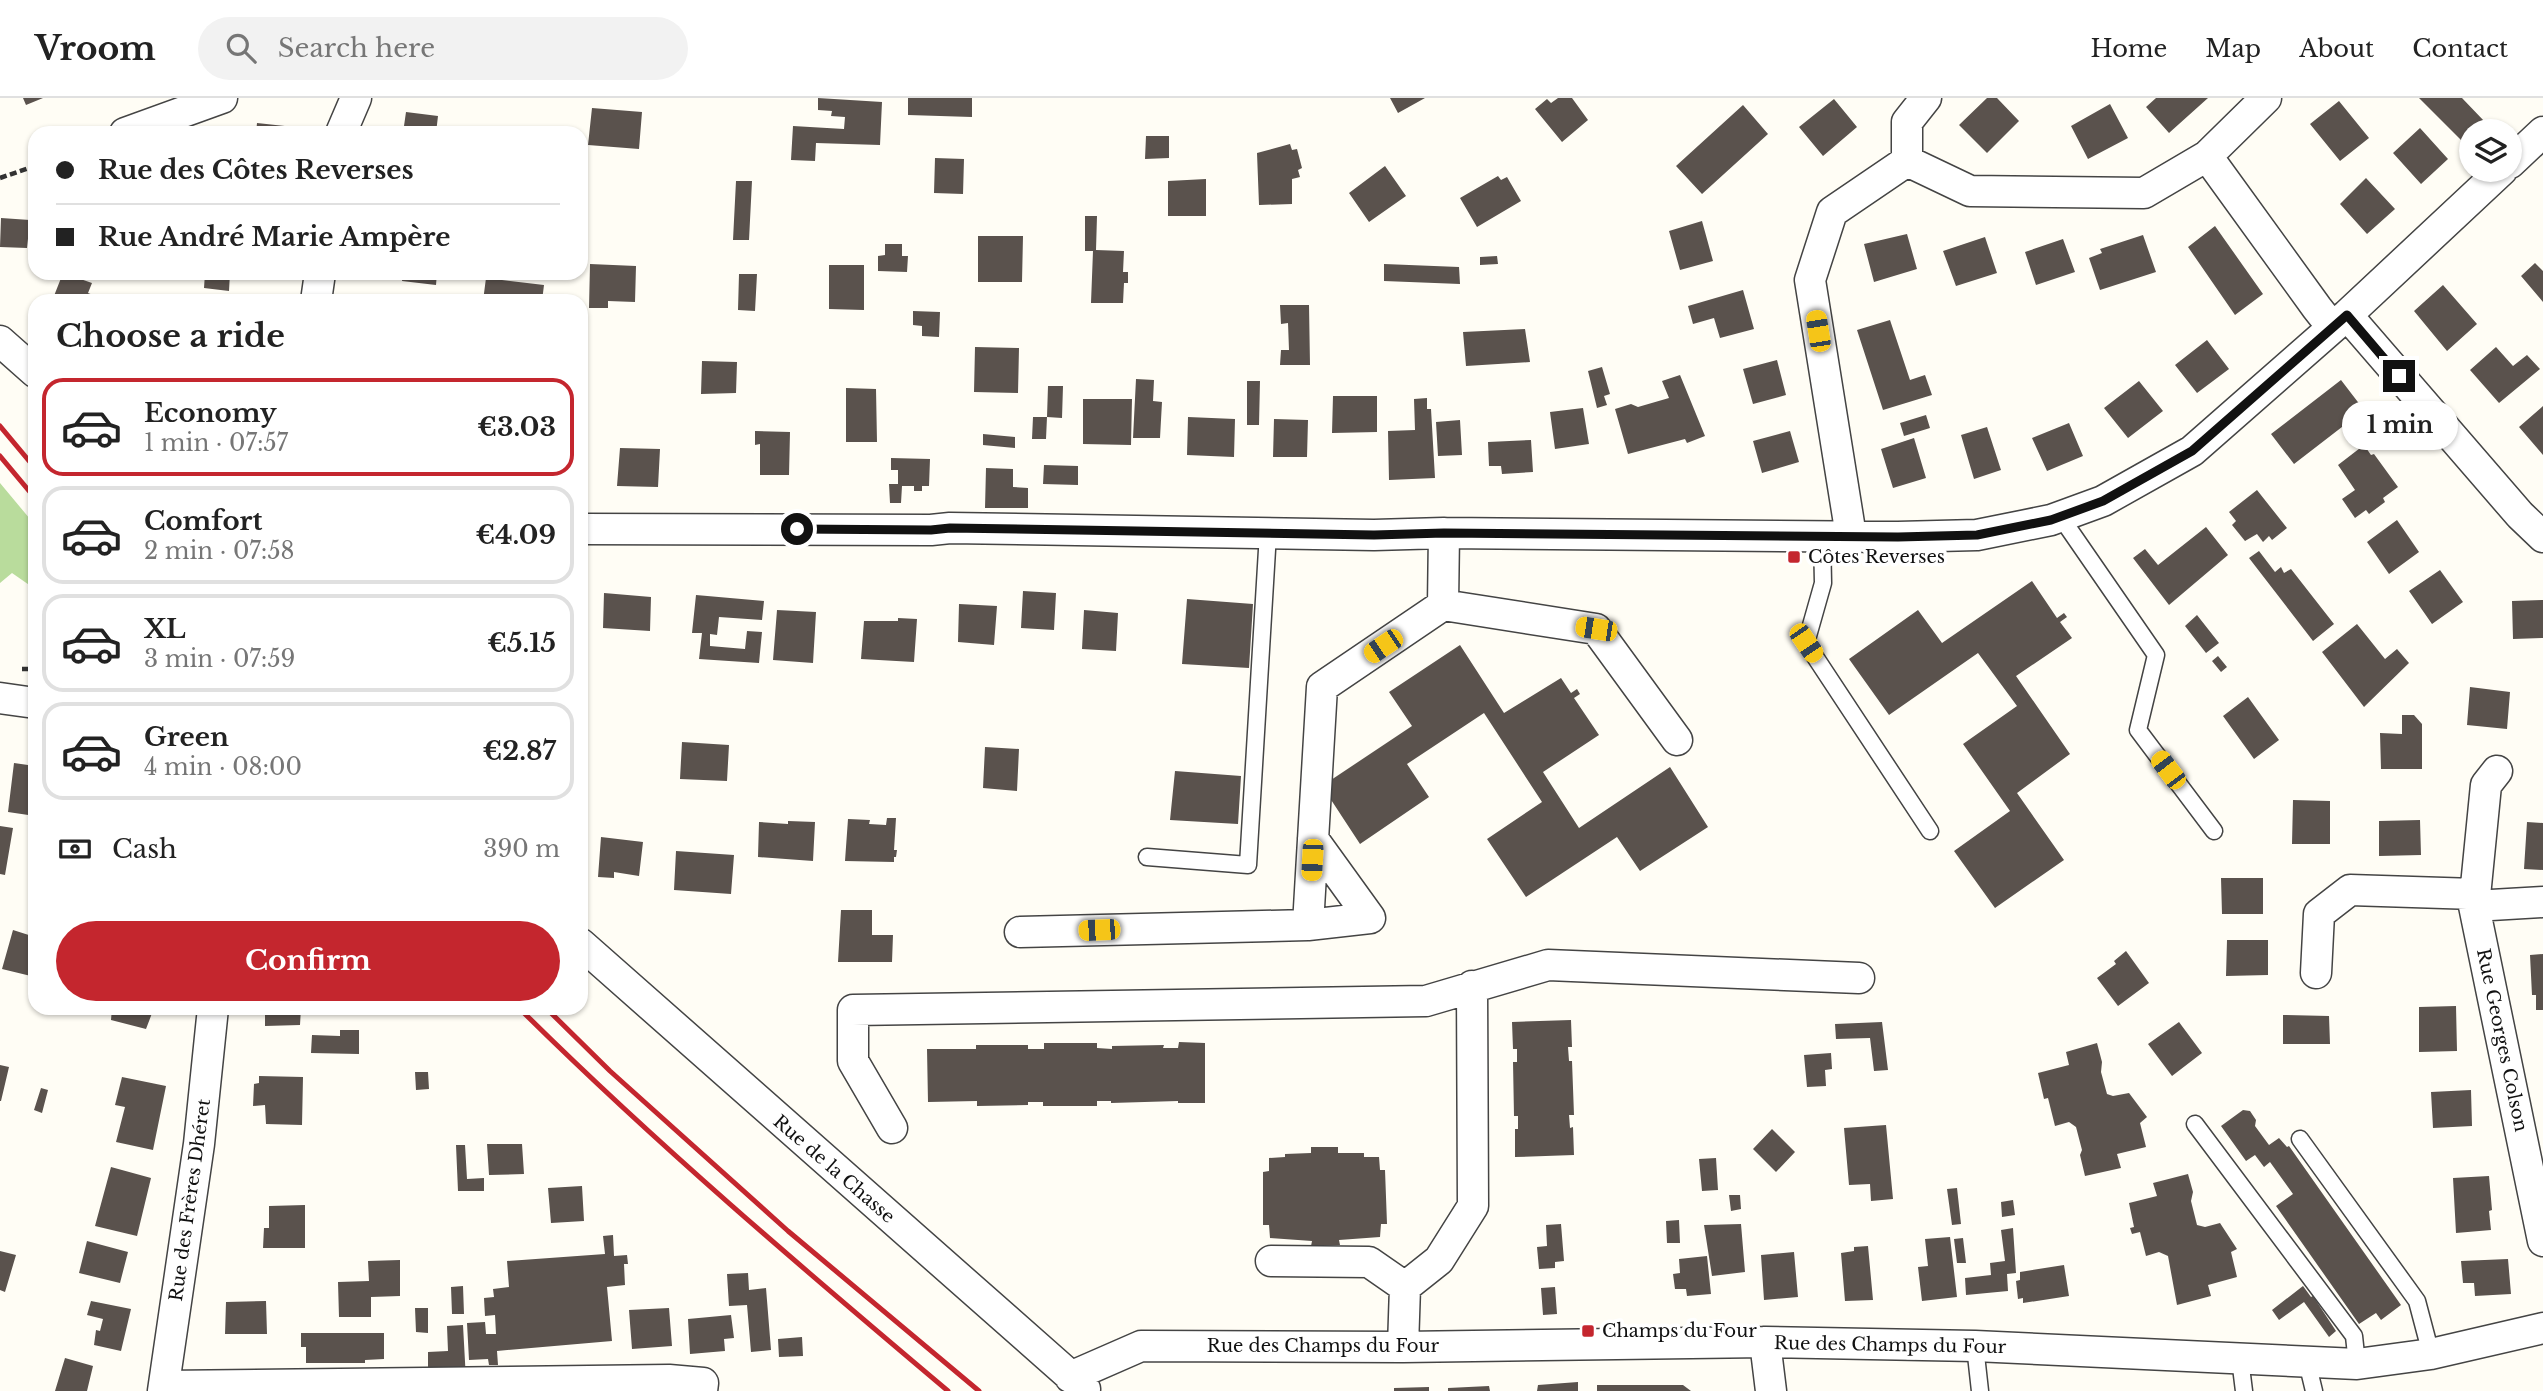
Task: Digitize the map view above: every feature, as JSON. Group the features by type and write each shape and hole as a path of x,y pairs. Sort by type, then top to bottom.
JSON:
{"street":[{"path":"144,126 222,98"},
{"path":"344,126 356,98"},
{"path":"1907,162 1907,122 1926,98"},
{"path":"1907,162 1970,191 2144,193 2207,156 2266,98"},
{"path":"2522,152 2543,132"},
{"path":"2207,156 2316,308 2340,321 2543,537"},
{"path":"1851,537 1810,280 1832,212 1907,162"},
{"path":"588,529 950,528 1374,535 1977,535 2060,516 2103,501 2192,451 2340,321 2489,182"},
{"path":"0,341 28,366"},
{"path":"1443,605 1444,533"},
{"path":"1308,925 1322,687 1443,605 1596,629 1677,740"},
{"path":"0,698 28,702"},
{"name":"Rue Georges Colson","path":"2497,771 2486,785 2474,900 2543,1241"},
{"path":"1020,932 1308,925 1370,918 1313,839"},
{"path":"2316,973 2319,914 2350,890 2474,900 2543,902"},
{"name":"Rue de la Chasse","path":"588,950 1079,1384"},
{"path":"892,1128 853,1061 853,1010 1426,1001 1548,965 1859,978"},
{"path":"1403,1347 1405,1287 1439,1260 1473,1206 1472,986"},
{"name":"Rue des Frères Dhéret","path":"163,1389 199,1144 213,1015"},
{"path":"1271,1261 1369,1262 1405,1287"},
{"name":"Rue des Champs du Four","path":"1079,1384 1141,1346 1403,1347 1765,1342 1975,1346 2357,1363 2431,1354 2543,1328"},
{"path":"1765,1342 1770,1391"},
{"path":"163,1389 669,1380 702,1387"}],"lane":[{"path":"2060,516 2156,655 2138,730 2214,831"},
{"path":"1147,857 1248,865 1268,533"},
{"path":"1822,536 1822,583 1806,643 1930,831"},
{"path":"2195,1124 2354,1336 2357,1363"},
{"path":"2300,1139 2417,1301 2431,1354"},
{"path":"1975,1346 1980,1391"},
{"path":"2240,1359 2244,1391"},
{"path":"2307,1362 2314,1391"}],"path":[{"path":"0,178 28,168"}],"green space":[{"path":"0,483 28,517 28,584 12,573 0,583"}],"building":[{"path":"23,98 43,98 26,105"},
{"path":"818,98 882,102 880,145 816,143 815,161 791,160 793,126 844,129 845,117 831,116 832,111 818,110"},
{"path":"908,98 972,98 972,117 908,115"},
{"path":"1390,98 1425,98 1398,113"},
{"path":"1558,98 1572,98 1588,120 1562,142 1535,109 1547,99 1551,103"},
{"path":"1987,98 1997,98 2019,121 1987,153 1959,125"},
{"path":"2156,98 2208,98 2169,133 2146,107"},
{"path":"2419,98 2462,98 2482,119 2459,119 2459,138"},
{"path":"1834,99 1857,127 1823,156 1799,127"},
{"path":"2339,101 2369,138 2340,161 2310,124"},
{"path":"2110,104 2128,138 2088,159 2071,126"},
{"path":"1743,105 1768,134 1702,194 1676,166"},
{"path":"592,108 642,112 639,149 588,145"},
{"path":"406,112 438,116 437,126 404,126"},
{"path":"257,123 285,126 257,126"},
{"path":"2420,128 2448,159 2421,184 2393,153"},
{"path":"1146,136 1169,136 1169,158 1145,159"},
{"path":"1290,144 1292,150 1297,149 1302,168 1298,170 1300,177 1292,179 1292,204 1259,205 1257,153"},
{"path":"935,158 964,159 963,194 934,193"},
{"path":"1385,166 1406,196 1369,222 1349,193"},
{"path":"1498,176 1501,180 1507,177 1521,201 1477,227 1460,198"},
{"path":"2366,178 2395,209 2367,234 2340,204"},
{"path":"1206,179 1206,216 1168,216 1168,181"},
{"path":"736,181 752,181 749,240 733,240"},
{"path":"1085,216 1097,216 1096,250 1124,251 1123,272 1128,272 1128,283 1124,283 1123,303 1091,303 1093,251 1085,251"},
{"path":"1,218 28,220 27,248 0,247"},
{"path":"1702,221 1713,261 1680,270 1669,231"},
{"path":"2215,226 2263,294 2235,315 2188,247"},
{"path":"1907,234 1917,269 1874,282 1864,244"},
{"path":"2143,235 2156,272 2100,290 2089,258 2102,253 2100,249"},
{"path":"978,236 1023,236 1022,282 978,282"},
{"path":"1985,237 1997,273 1956,286 1943,251"},
{"path":"2063,239 2075,272 2036,285 2025,252"},
{"path":"885,244 902,244 902,256 908,256 907,272 878,271 878,256 885,255"},
{"path":"1497,256 1498,264 1480,265 1480,257"},
{"path":"2535,263 2543,271 2543,302 2521,276"},
{"path":"590,264 636,266 635,302 608,301 608,308 589,308"},
{"path":"1384,264 1459,267 1460,284 1384,281"},
{"path":"829,265 864,265 864,310 829,309"},
{"path":"739,274 757,274 755,311 738,310"},
{"path":"60,280 83,280 92,283 88,293 90,294 55,294"},
{"path":"205,280 230,280 229,291 204,288"},
{"path":"402,280 436,280 436,285"},
{"path":"486,280 544,285 543,294 484,294"},
{"path":"2443,285 2477,324 2447,351 2414,311"},
{"path":"1743,290 1754,329 1720,338 1714,318 1693,324 1688,306"},
{"path":"1280,305 1309,305 1310,365 1280,365 1281,350 1289,350 1288,323 1281,324"},
{"path":"913,311 940,312 939,337 922,336 922,326 913,325"},
{"path":"1890,320 1910,380 1925,375 1932,395 1883,410 1857,330"},
{"path":"1525,329 1530,362 1466,366 1463,332"},
{"path":"2207,340 2229,369 2197,393 2175,365"},
{"path":"975,347 1019,348 1018,393 974,392"},
{"path":"2496,347 2513,366 2527,355 2540,369 2499,403 2470,370"},
{"path":"1777,360 1786,395 1753,404 1743,369"},
{"path":"702,361 737,362 736,393 701,394"},
{"path":"1602,367 1610,394 1604,396 1607,405 1597,408 1588,371"},
{"path":"1680,375 1705,436 1687,443 1685,439 1628,454 1615,409 1631,404 1638,407 1669,398 1662,381"},
{"path":"1136,379 1154,380 1153,401 1162,402 1160,438 1133,438"},
{"path":"2341,380 2364,410 2294,464 2271,434"},
{"path":"1247,381 1260,381 1259,425 1247,425"},
{"path":"2139,381 2163,411 2128,438 2104,408"},
{"path":"1048,386 1063,386 1062,418 1047,417"},
{"path":"846,388 876,389 877,442 846,442"},
{"path":"1333,396 1377,396 1377,432 1332,433"},
{"path":"1427,398 1427,409 1431,409 1435,478 1389,480 1388,431 1415,430 1414,399"},
{"path":"1083,399 1132,399 1131,445 1083,444"},
{"path":"2543,406 2543,455 2519,427"},
{"path":"1583,408 1589,444 1555,449 1550,412"},
{"path":"1926,415 1930,428 1904,436 1900,423"},
{"path":"1033,417 1047,417 1046,439 1032,439"},
{"path":"1188,417 1235,419 1234,457 1187,455"},
{"path":"1274,419 1308,420 1307,457 1273,457"},
{"path":"1460,420 1462,455 1438,456 1436,422"},
{"path":"2069,423 2083,456 2047,471 2032,438"},
{"path":"1987,427 2001,470 1974,479 1961,435"},
{"path":"755,431 790,432 789,475 760,475 760,444 755,445"},
{"path":"1790,431 1799,462 1762,473 1753,441"},
{"path":"983,434 1015,437 1015,448 983,445"},
{"path":"1914,438 1926,478 1893,488 1881,449"},
{"path":"1531,440 1533,472 1502,474 1501,466 1489,466 1488,442"},
{"path":"2364,445 2371,455 2374,454 2398,487 2383,498 2385,502 2369,514 2366,510 2355,518 2342,499 2355,490 2338,465"},
{"path":"620,448 660,449 658,487 617,486"},
{"path":"891,458 930,459 929,486 922,486 922,491 914,491 914,486 902,486 901,503 890,503 889,484 898,484 898,470 891,470"},
{"path":"1044,465 1078,466 1078,485 1043,484"},
{"path":"986,468 1013,469 1013,487 1028,488 1028,508 985,508"},
{"path":"2257,490 2287,528 2272,540 2269,536 2263,542 2257,534 2245,541 2232,525 2236,521 2229,512"},
{"path":"2397,520 2419,552 2389,574 2367,542"},
{"path":"2206,527 2228,555 2169,605 2133,558 2145,549 2158,565"},
{"path":"2259,551 2275,572 2281,567 2284,573 2291,569 2334,624 2313,641 2249,558"},
{"path":"2440,570 2463,602 2432,624 2409,591"},
{"path":"2032,581 2057,618 2064,613 2067,617 2060,622 2072,638 2016,676 2070,754 2017,793 2064,860 1995,908 1954,851 2010,811 1963,744 2017,706 1978,653 1889,715 1849,659 1918,610 1942,643"},
{"path":"1023,591 1056,593 1054,630 1021,628"},
{"path":"604,593 651,597 650,631 603,628"},
{"path":"696,595 764,601 762,620 719,617 717,635 710,634 710,646 745,649 747,631 762,632 759,663 699,659 702,633 692,633"},
{"path":"1187,599 1253,604 1249,668 1182,664"},
{"path":"2543,600 2543,638 2513,639 2512,601"},
{"path":"959,604 997,606 994,645 958,642"},
{"path":"777,610 816,612 813,663 773,660"},
{"path":"1084,610 1118,613 1116,651 1082,649"},
{"path":"2197,615 2219,643 2206,653 2185,626"},
{"path":"898,618 917,619 914,662 861,659 864,621 898,621"},
{"path":"2357,624 2385,659 2397,649 2409,663 2364,707 2322,652"},
{"path":"1460,645 1504,713 1561,678 1571,693 1577,689 1580,694 1574,698 1599,735 1543,772 1579,828 1670,767 1708,827 1640,871 1617,837 1526,897 1487,839 1542,802 1484,713 1407,764 1429,797 1360,844 1322,786 1412,726 1389,692"},
{"path":"2218,656 2227,667 2221,672 2212,661"},
{"path":"2470,687 2510,692 2507,729 2467,725"},
{"path":"2248,697 2279,740 2254,759 2223,716"},
{"path":"2402,715 2414,715 2422,724 2422,769 2381,769 2380,733 2402,734"},
{"path":"682,742 729,745 727,781 680,779"},
{"path":"985,747 1019,749 1017,791 983,788"},
{"path":"14,763 28,765 28,815 8,812"},
{"path":"1175,771 1241,776 1238,824 1170,820"},
{"path":"2293,800 2330,801 2330,844 2292,844"},
{"path":"887,818 896,818 894,850 897,850 894,862 845,861 848,819 870,820 869,824 886,825"},
{"path":"2420,820 2421,855 2379,856 2379,821"},
{"path":"788,821 815,822 813,861 758,857 759,822 788,824"},
{"path":"2527,822 2543,823 2543,870 2524,869"},
{"path":"0,826 13,828 5,875 0,874"},
{"path":"601,837 643,842 639,876 614,872 614,878 598,877"},
{"path":"676,851 734,855 731,894 674,890"},
{"path":"2221,878 2263,878 2263,914 2222,914"},
{"path":"841,910 872,910 872,935 893,935 892,962 838,962"},
{"path":"13,930 28,935 28,975 2,969"},
{"path":"2227,940 2268,940 2268,975 2226,976"},
{"path":"2126,951 2149,983 2118,1006 2097,978 2116,964 2114,961"},
{"path":"2543,954 2543,1010 2536,1010 2536,995 2532,995 2530,955"},
{"path":"2456,1006 2457,1051 2419,1052 2419,1007"},
{"path":"111,1015 151,1015 146,1029 111,1020"},
{"path":"265,1015 301,1015 300,1025 265,1026"},
{"path":"2283,1015 2329,1016 2330,1044 2283,1044"},
{"path":"1571,1020 1572,1047 1568,1047 1569,1061 1572,1061 1574,1115 1569,1115 1570,1128 1573,1127 1574,1155 1515,1157 1518,1116 1514,1116 1513,1062 1517,1062 1517,1049 1513,1049 1512,1022"},
{"path":"1882,1022 1888,1070 1874,1071 1870,1038 1836,1039 1835,1024"},
{"path":"2179,1022 2202,1053 2172,1076 2148,1044"},
{"path":"340,1030 359,1030 359,1054 311,1053 312,1035 340,1036"},
{"path":"1179,1042 1205,1043 1205,1103 1097,1101 1097,1106 1043,1106 1043,1102 1028,1102 1028,1105 977,1106 977,1101 928,1102 927,1049 1028,1045 1028,1049 1044,1049 1044,1043 1097,1043 1097,1048 1112,1049 1112,1046 1164,1045 1163,1048 1178,1048"},
{"path":"2097,1043 2107,1094 2113,1096 2129,1093 2147,1117 2140,1123 2146,1147 2117,1154 2121,1168 2085,1176 2076,1127 2069,1122 2055,1126 2048,1098 2044,1099 2038,1073 2069,1065 2066,1052"},
{"path":"1831,1053 1832,1069 1825,1070 1826,1086 1807,1087 1804,1055"},
{"path":"0,1065 9,1067 1,1101 0,1101"},
{"path":"415,1072 428,1072 429,1089 416,1090"},
{"path":"259,1076 303,1077 302,1125 266,1124 265,1105 253,1106 254,1084 259,1083"},
{"path":"122,1077 166,1086 153,1150 116,1142 125,1107 115,1105"},
{"path":"41,1088 48,1090 42,1113 34,1110"},
{"path":"2471,1090 2472,1126 2433,1128 2431,1092"},
{"path":"2243,1110 2250,1111 2256,1120 2255,1126 2269,1145 2279,1138 2289,1146 2401,1305 2381,1320 2376,1313 2359,1324 2276,1206 2293,1194 2270,1162 2264,1167 2255,1155 2246,1161 2221,1126"},
{"path":"1886,1125 1893,1199 1871,1201 1870,1184 1849,1185 1844,1128"},
{"path":"1772,1129 1795,1152 1776,1172 1753,1149"},
{"path":"487,1144 522,1144 524,1174 489,1175"},
{"path":"456,1145 465,1145 467,1179 484,1178 484,1191 458,1191"},
{"path":"1311,1147 1338,1147 1338,1153 1364,1153 1364,1157 1379,1157 1380,1170 1385,1170 1387,1224 1381,1224 1380,1237 1339,1240 1340,1245 1311,1246 1312,1241 1270,1238 1269,1225 1263,1225 1263,1172 1269,1171 1269,1158 1311,1153"},
{"path":"1716,1158 1718,1190 1702,1191 1699,1159"},
{"path":"111,1167 151,1178 137,1236 95,1226"},
{"path":"2188,1174 2197,1225 2205,1227 2220,1223 2237,1249 2231,1252 2237,1277 2208,1285 2211,1296 2177,1305 2168,1256 2159,1252 2146,1256 2140,1232 2132,1234 2130,1228 2134,1227 2129,1203 2157,1196 2153,1183"},
{"path":"2489,1176 2491,1230 2456,1233 2453,1178"},
{"path":"582,1186 584,1221 551,1223 548,1188"},
{"path":"1957,1188 1961,1224 1952,1225 1947,1189"},
{"path":"1729,1195 1740,1195 1741,1209 1731,1211"},
{"path":"2013,1200 2015,1215 2002,1217 2001,1202"},
{"path":"305,1205 305,1248 263,1248 264,1228 269,1228 269,1206"},
{"path":"1679,1220 1680,1243 1667,1243 1666,1221"},
{"path":"1561,1224 1564,1261 1555,1262 1555,1268 1539,1269 1537,1247 1547,1246 1546,1225"},
{"path":"1741,1224 1745,1272 1712,1276 1704,1225"},
{"path":"2013,1228 2016,1273 2007,1274 2008,1291 1966,1295 1965,1278 1991,1275 1990,1263 2005,1261 2001,1230"},
{"path":"613,1235 614,1256 627,1255 628,1264 624,1264 625,1285 607,1287 612,1341 497,1351 498,1365 489,1365 488,1359 469,1360 467,1323 485,1322 486,1334 496,1334 495,1315 485,1316 484,1298 494,1297 493,1289 509,1287 507,1261 605,1254 603,1236"},
{"path":"1950,1237 1957,1297 1922,1301 1918,1267 1928,1266 1925,1239"},
{"path":"1963,1238 1966,1263 1957,1263 1954,1239"},
{"path":"87,1241 128,1252 120,1283 79,1273"},
{"path":"1868,1246 1873,1300 1845,1301 1841,1253 1854,1251 1854,1247"},
{"path":"0,1251 16,1255 5,1292 0,1290"},
{"path":"1794,1252 1798,1297 1764,1300 1761,1255"},
{"path":"1707,1256 1711,1294 1687,1296 1686,1289 1675,1289 1673,1274 1680,1273 1679,1259"},
{"path":"2508,1259 2511,1294 2475,1296 2474,1283 2463,1283 2461,1261"},
{"path":"400,1260 400,1296 371,1297 371,1317 339,1317 338,1282 369,1281 368,1261"},
{"path":"2064,1265 2069,1296 2023,1303 2023,1298 2018,1299 2016,1281 2020,1280 2020,1272"},
{"path":"748,1273 749,1290 766,1288 771,1350 751,1352 747,1305 729,1306 727,1274"},
{"path":"463,1286 464,1314 452,1314 451,1287"},
{"path":"2303,1286 2311,1297 2313,1296 2336,1331 2329,1337 2304,1302 2279,1320 2272,1310"},
{"path":"1555,1287 1557,1314 1543,1315 1541,1288"},
{"path":"91,1301 131,1309 121,1351 94,1345 96,1330 100,1331 103,1319 87,1315"},
{"path":"266,1301 267,1334 225,1334 226,1302"},
{"path":"415,1308 428,1308 428,1333 416,1332"},
{"path":"669,1308 672,1346 632,1349 629,1310"},
{"path":"731,1315 734,1338 724,1339 725,1351 690,1354 688,1319"},
{"path":"463,1325 466,1380 428,1382 428,1352 448,1351 447,1326"},
{"path":"301,1333 384,1333 384,1359 365,1360 365,1363 306,1363 306,1347 301,1347"},
{"path":"802,1337 803,1356 779,1357 778,1339"},
{"path":"65,1358 93,1366 87,1391 55,1391"},
{"path":"1578,1382 1578,1391 1537,1391 1538,1385"},
{"path":"1597,1385 1683,1385 1691,1391 1597,1391"},
{"path":"1489,1386 1490,1391 1448,1391 1448,1388"},
{"path":"1429,1387 1429,1391 1394,1391 1394,1388"}],"railway":[{"path":"0,426 28,460"},
{"path":"0,456 28,490"},
{"path":"526,1015 676,1156 948,1391"},
{"path":"553,1015 610,1071 788,1231 979,1391"}],"place":[{"name":"Côtes Reverses","path":"1794,557"},
{"name":"Champs du Four","path":"1588,1331"}],"route":[{"path":"797,529 950,528 1374,535 1977,535 2051,520 2103,501 2192,451 2347,315 2399,376"}]}
